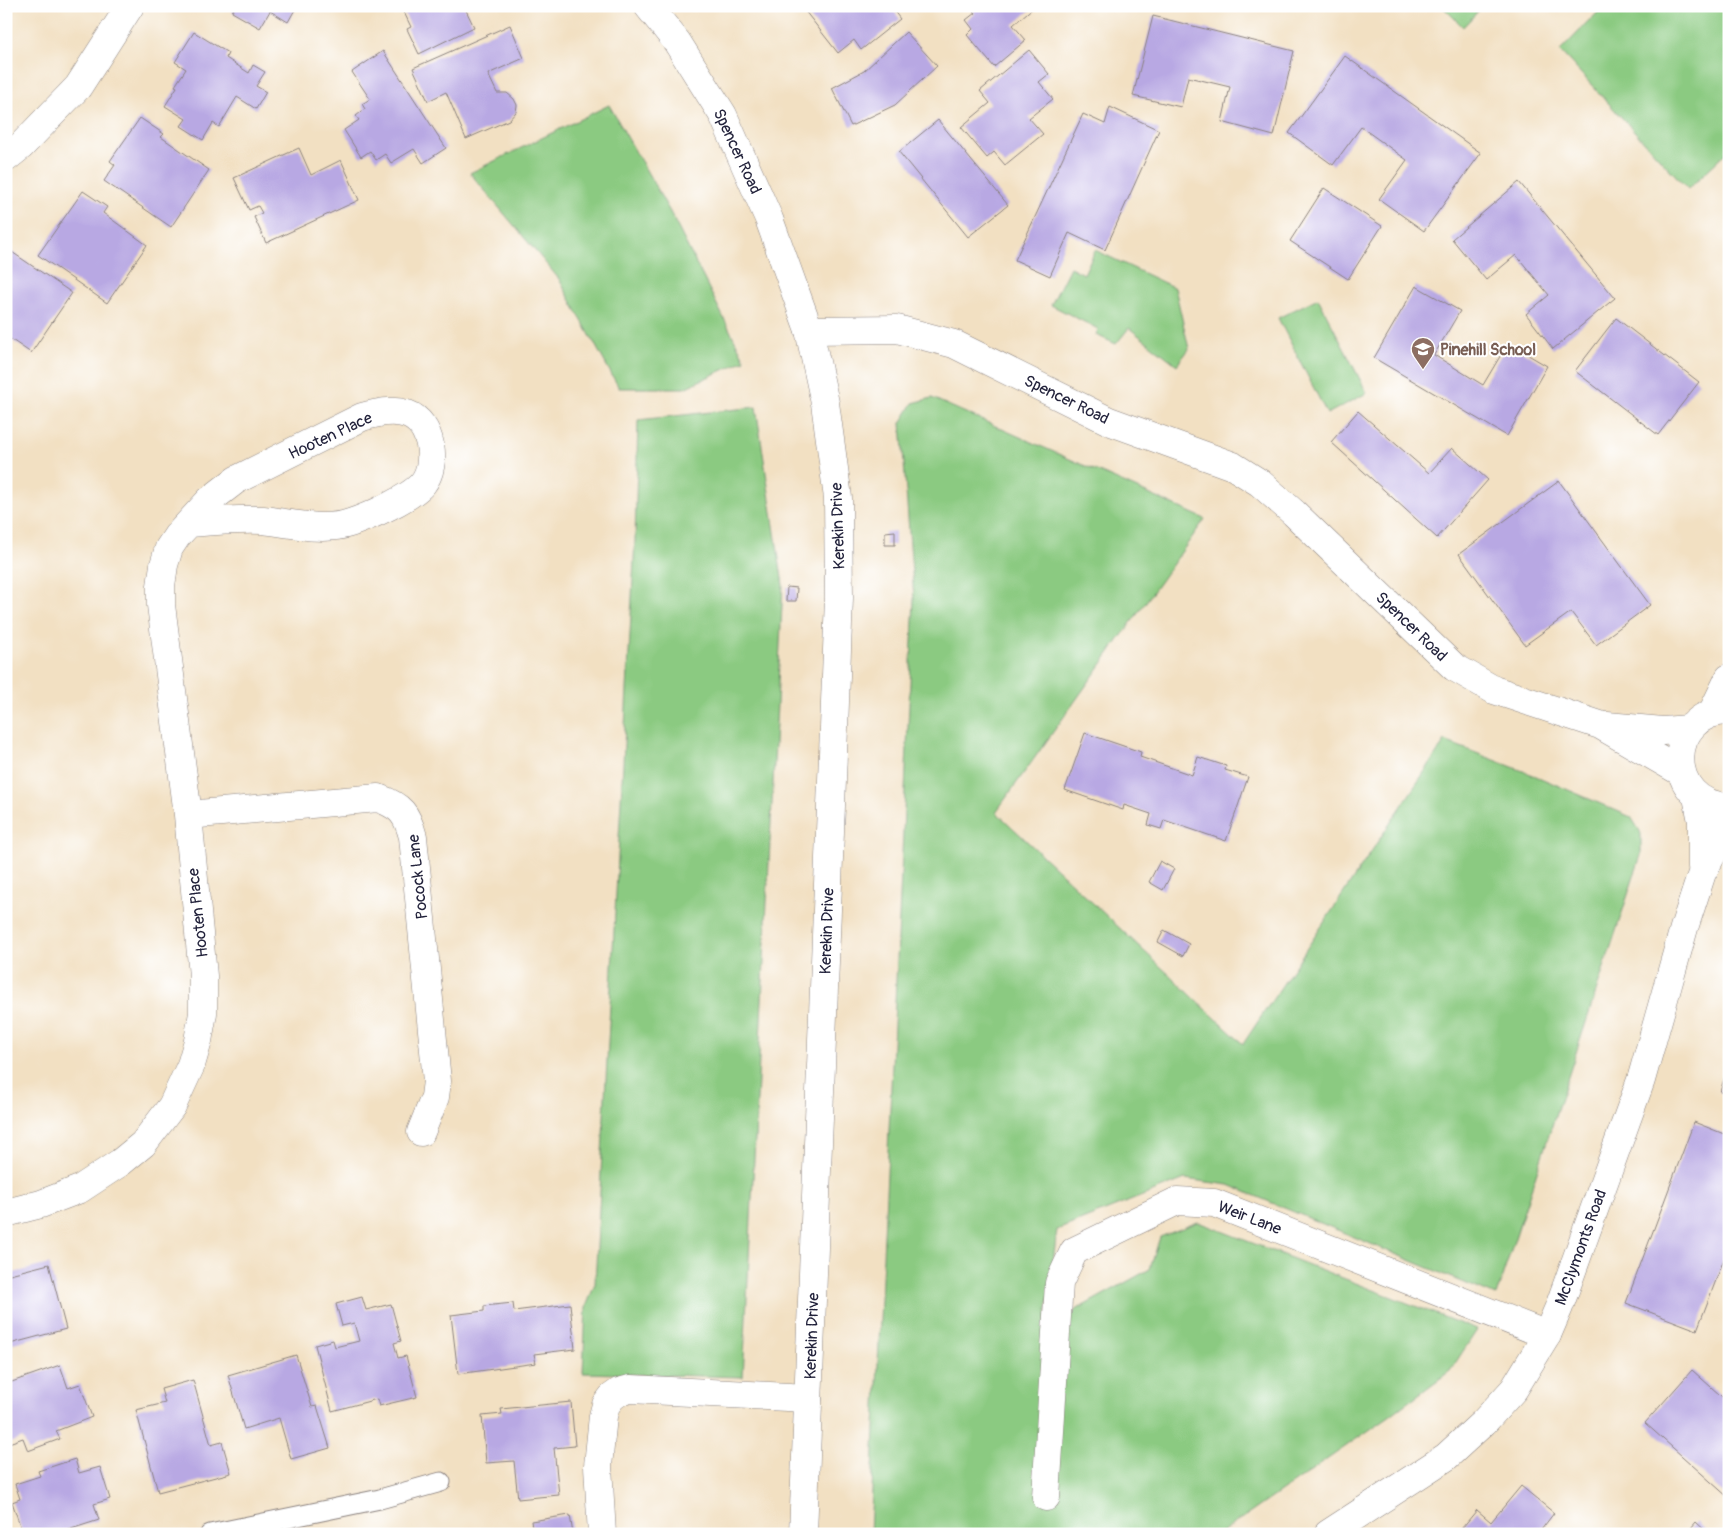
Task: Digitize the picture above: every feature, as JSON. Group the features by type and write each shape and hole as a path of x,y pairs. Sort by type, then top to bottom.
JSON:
{"street":[{"path":"6,158 21,146 78,87 130,6"},
{"name":"Spencer Road","path":"648,6 677,42 723,115 769,219 809,330 897,329 954,344 1109,420 1233,466 1260,483 1294,513 1454,667 1494,690 1600,725 1681,772"},
{"name":"Kerekin Drive","path":"803,1534 839,598 838,498 825,404 809,330"},
{"name":"Hooten Place","path":"6,1213 41,1204 80,1189 121,1162 143,1144 172,1106 183,1085 198,1041 203,1012 203,976 188,815 161,605 161,586 169,548 178,536 210,500 236,480 362,417 378,413 395,412 408,414 420,422 431,450 429,473 422,484 411,493 366,517 337,526 322,527 261,520 190,523"},
{"path":"1729,678 1721,712 1700,719 1690,729 1683,742 1679,757 1681,772 1687,786 1710,805 1729,808"},
{"name":"Spencer Road","path":"1600,725 1663,731 1690,729"},
{"name":"McClymonts Road","path":"1698,797 1702,829 1702,873"},
{"name":"Pocock Lane","path":"188,815 378,798 392,802 402,810 409,822 414,837 437,1082 435,1097 422,1132"},
{"name":"McClymonts Road","path":"1328,1534 1446,1456 1472,1434 1514,1389 1547,1335 1559,1307 1641,1080 1684,928 1702,873 1729,823"},
{"name":"Weir Lane","path":"1046,1497 1059,1283 1074,1251 1177,1201 1214,1203 1547,1335"},
{"path":"602,1534 598,1466 606,1405 619,1392 630,1389 808,1398"}],"lane":[{"path":"210,1534 361,1503 442,1482"}],"green space":[{"path":"1442,6 1483,6 1463,27"},
{"path":"1604,6 1729,6 1729,150 1688,189 1560,51"},
{"path":"609,105 670,212 745,360 684,388 619,388 559,279 470,173"},
{"path":"1095,250 1175,288 1189,349 1177,365 1129,328 1116,344 1096,335 1098,329 1051,305 1070,267 1084,274"},
{"path":"1318,298 1367,393 1327,414 1278,318"},
{"path":"932,398 1205,519 996,812 1243,1044 1445,741 1536,776 1631,817 1641,833 1641,855 1496,1296 1229,1185 1185,1179 1057,1230 1045,1327 1150,1269 1160,1237 1198,1222 1477,1330 1450,1371 1388,1417 1220,1534 870,1534 914,599 901,423 913,403"},
{"path":"756,407 783,585 743,1377 583,1373 586,1307 595,1284 635,541 638,420"}],"building":[{"path":"235,6 297,6 288,22 270,11 260,28 232,12"},
{"path":"401,6 464,6 474,27 419,54 407,29 411,27"},
{"path":"811,6 890,6 900,19 861,50 854,40 838,53 805,11"},
{"path":"969,6 1035,6 1013,25 1026,40 994,67 967,35 973,29 966,20 975,13"},
{"path":"1153,16 1294,51 1274,136 1222,122 1230,87 1188,77 1181,107 1133,96"},
{"path":"510,25 524,58 488,74 497,93 507,93 514,99 517,105 516,112 509,120 466,139 446,92 428,101 413,68"},
{"path":"194,32 228,53 226,58 249,73 253,65 265,72 256,86 266,92 256,109 237,97 219,127 213,123 203,140 181,126 186,119 165,106 186,69 175,62"},
{"path":"906,32 937,66 895,105 851,126 832,88 864,71"},
{"path":"1029,50 1049,74 1039,82 1053,99 1029,118 1043,134 1005,165 994,152 987,158 961,127 990,103 980,91"},
{"path":"383,51 446,148 423,163 414,149 391,163 385,154 376,160 370,151 361,157 344,130 359,120 356,116 365,109 362,104 370,99 352,72"},
{"path":"1345,56 1481,153 1424,231 1379,199 1407,160 1361,127 1333,165 1289,133"},
{"path":"1110,107 1159,130 1105,250 1069,233 1050,276 1015,260 1083,114 1105,124"},
{"path":"140,118 164,134 161,137 209,170 171,227 104,181 115,165 110,161"},
{"path":"938,120 1008,205 968,237 899,152"},
{"path":"299,148 311,175 341,160 359,200 266,243 254,217 262,213 258,206 249,210 234,178"},
{"path":"1519,182 1615,298 1553,349 1526,314 1549,295 1516,255 1486,280 1452,239"},
{"path":"1324,188 1382,226 1348,279 1290,241"},
{"path":"83,191 107,207 103,213 147,245 107,303 38,255"},
{"path":"6,248 72,293 31,353 6,336"},
{"path":"1416,286 1460,311 1434,355 1483,385 1508,343 1547,366 1507,436 1374,358"},
{"path":"1616,318 1699,382 1658,435 1575,371"},
{"path":"1358,411 1429,473 1452,448 1488,480 1437,538 1331,442"},
{"path":"1559,481 1650,605 1596,645 1571,612 1525,645 1459,554"},
{"path":"895,531 895,545 885,545 885,532"},
{"path":"787,587 797,588 796,601 786,601"},
{"path":"1085,733 1141,752 1140,757 1192,775 1198,757 1226,766 1225,770 1248,777 1226,841 1164,820 1161,829 1148,825 1151,814 1124,805 1123,810 1065,790"},
{"path":"1160,861 1174,869 1163,890 1149,882"},
{"path":"1164,930 1189,944 1183,956 1158,942"},
{"path":"1729,1066 1729,1095 1720,1092"},
{"path":"1694,1122 1729,1136 1729,1246 1697,1330 1626,1303"},
{"path":"49,1264 66,1329 6,1345 6,1275"},
{"path":"362,1297 366,1310 391,1304 401,1341 394,1343 398,1358 406,1356 417,1397 379,1406 377,1399 332,1411 315,1345 333,1340 335,1347 359,1341 354,1323 342,1326 336,1304"},
{"path":"513,1303 514,1311 570,1304 575,1349 534,1354 536,1363 458,1374 451,1315 484,1311 484,1306"},
{"path":"296,1355 312,1407 317,1406 330,1448 291,1459 279,1418 244,1429 228,1375"},
{"path":"60,1365 68,1388 80,1384 92,1417 56,1431 60,1439 28,1451 23,1438 6,1444 6,1384"},
{"path":"1692,1370 1729,1403 1729,1498 1645,1423"},
{"path":"193,1380 211,1445 222,1442 231,1473 158,1492 136,1410 165,1403 161,1389"},
{"path":"571,1402 575,1446 554,1448 559,1495 518,1499 514,1461 486,1463 482,1416 502,1414 501,1409"},
{"path":"75,1459 79,1473 100,1467 110,1499 94,1504 99,1520 68,1530 69,1534 23,1534 12,1502 20,1499 15,1484 40,1476 38,1471"},
{"path":"1521,1486 1554,1513 1538,1534 1457,1534 1477,1510 1491,1522"},
{"path":"570,1515 573,1534 533,1534 531,1521"},
{"path":"1696,1522 1709,1534 1686,1534"}],"place":[{"name":"Pinehill School","path":"1423,370"}]}
